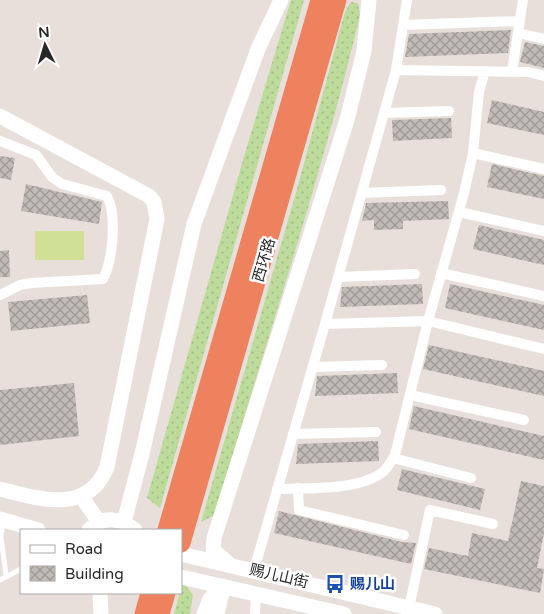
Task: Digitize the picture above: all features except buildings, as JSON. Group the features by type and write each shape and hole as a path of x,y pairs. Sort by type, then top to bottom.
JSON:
{"highway":[{"name":"西环路","path":"180,515 320,0"},
{"name":"西环路","path":"180,515 337,0"},
{"path":"168,529 180,515"},
{"path":"180,515 180,529"},
{"path":"150,594 150,613"},
{"path":"150,613 165,594"}],"main road":[{"path":"81,496 90,528 109,520 129,526 142,454 194,224 258,50 281,0"},
{"path":"229,564 213,550 214,538 347,120 364,51 369,4"},
{"path":"0,116 149,196 156,209 157,219 107,467 95,489 81,496 48,500 0,489"},
{"path":"1,520 34,529"},
{"name":"赐儿山街","path":"182,554 254,570 409,611 435,614"},
{"name":"赐儿山街","path":"182,577 344,614"},
{"path":"204,614 210,599 223,586"},
{"path":"217,614 223,586"},
{"path":"100,594 101,614"}],"street":[{"path":"254,570 396,70 407,0"},
{"path":"512,71 523,0"},
{"path":"403,24 520,21"},
{"path":"518,33 544,39"},
{"path":"396,70 512,71 544,76"},
{"path":"277,489 334,487 373,478 385,470 393,458 428,321 459,212 473,153 479,92 485,71"},
{"path":"384,113 449,111"},
{"path":"0,141 36,155 52,177 62,184 107,196 112,205 113,221 108,269 103,279 31,283 20,285 0,295"},
{"path":"473,153 544,169"},
{"path":"362,193 441,190"},
{"path":"459,212 544,231"},
{"path":"441,273 544,296"},
{"path":"338,277 415,274"},
{"path":"325,324 428,321 544,349"},
{"path":"313,366 382,365"},
{"path":"410,395 524,420"},
{"path":"293,434 376,432"},
{"path":"393,458 471,478"},
{"path":"298,488 299,510 404,535"},
{"path":"409,611 430,510 493,524"},
{"path":"255,614 256,594"}],"lane":[{"path":"1,520 1,537 6,575"},
{"path":"0,580 6,575 20,569"}],"green space":[{"path":"291,0 304,0 160,508 147,498 243,160"},
{"path":"351,2 358,3 360,15 309,204 215,515 201,522 297,189 345,12"},
{"path":"35,231 84,231 84,260 35,260"},
{"path":"183,582 193,595 190,614 174,614 180,594 182,594"}],"place":[{"name":"赐儿山","path":"335,584"}]}
